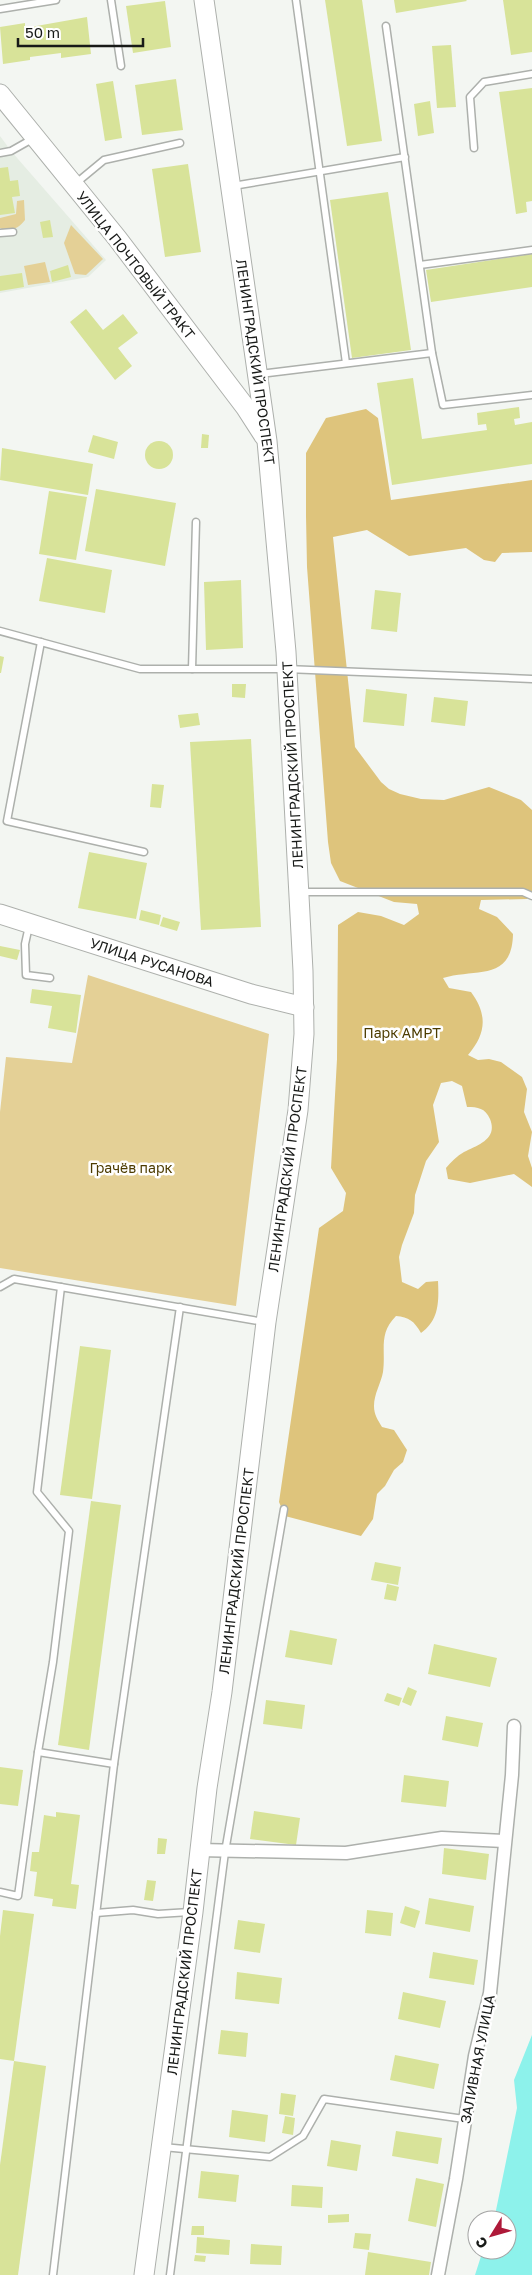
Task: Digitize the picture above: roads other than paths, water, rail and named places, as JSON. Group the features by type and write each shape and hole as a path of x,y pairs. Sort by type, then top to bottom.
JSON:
{"main road":[{"name":"ЛЕНИНГРАДСКИЙ ПРОСПЕКТ","path":"144,2275 194,1912 199,1850 222,1692 266,1322 298,1110 304,1007 286,669 267,441 204,0"},
{"name":"УЛИЦА ПОЧТОВЫЙ ТРАКТ","path":"0,94 74,184 246,408 267,441"},
{"name":"УЛИЦА РУСАНОВА","path":"0,914 252,994 304,1007"}],"street":[{"name":"ЗАЛИВНАЯ УЛИЦА","path":"438,2275 456,2179 475,2056 490,1993 512,1775 514,1726"},
{"path":"199,1850 346,1853 442,1838 504,1842"}],"lane":[{"path":"0,9 56,0"},
{"path":"111,0 121,66"},
{"path":"296,0 346,363"},
{"path":"386,26 432,353 444,405 532,395"},
{"path":"474,148 470,97 484,82 532,74"},
{"path":"0,153 11,151 35,137"},
{"path":"74,184 104,160 180,143"},
{"path":"232,187 405,157"},
{"path":"0,234 13,232"},
{"path":"420,265 532,250"},
{"path":"258,374 432,353"},
{"path":"192,669 196,522"},
{"path":"0,631 140,669 286,669 532,679"},
{"path":"41,642 7,821 144,852"},
{"path":"298,892 523,892 532,888"},
{"path":"523,892 532,896"},
{"path":"29,923 25,944 26,975 50,978"},
{"path":"0,1287 14,1279 266,1322"},
{"path":"0,1892 18,1896 38,1752 53,1662 68,1531 37,1492 61,1287"},
{"path":"54,2275 114,1764 180,1307"},
{"path":"170,2275 225,1852 284,1509"},
{"path":"38,1752 114,1764"},
{"path":"96,1913 133,1910 158,1914 194,1912"},
{"path":"161,2146 270,2157 303,2136 324,2099 464,2119"}],"water":[{"path":"532,2035 532,2275 475,2275 480,2260 517,2260 517,2210 496,2210 517,2108 514,2080"}],"park label":[{"name":"Парк АМРТ","path":"402,1032"},
{"name":"Грачёв парк","path":"131,1167"}]}
